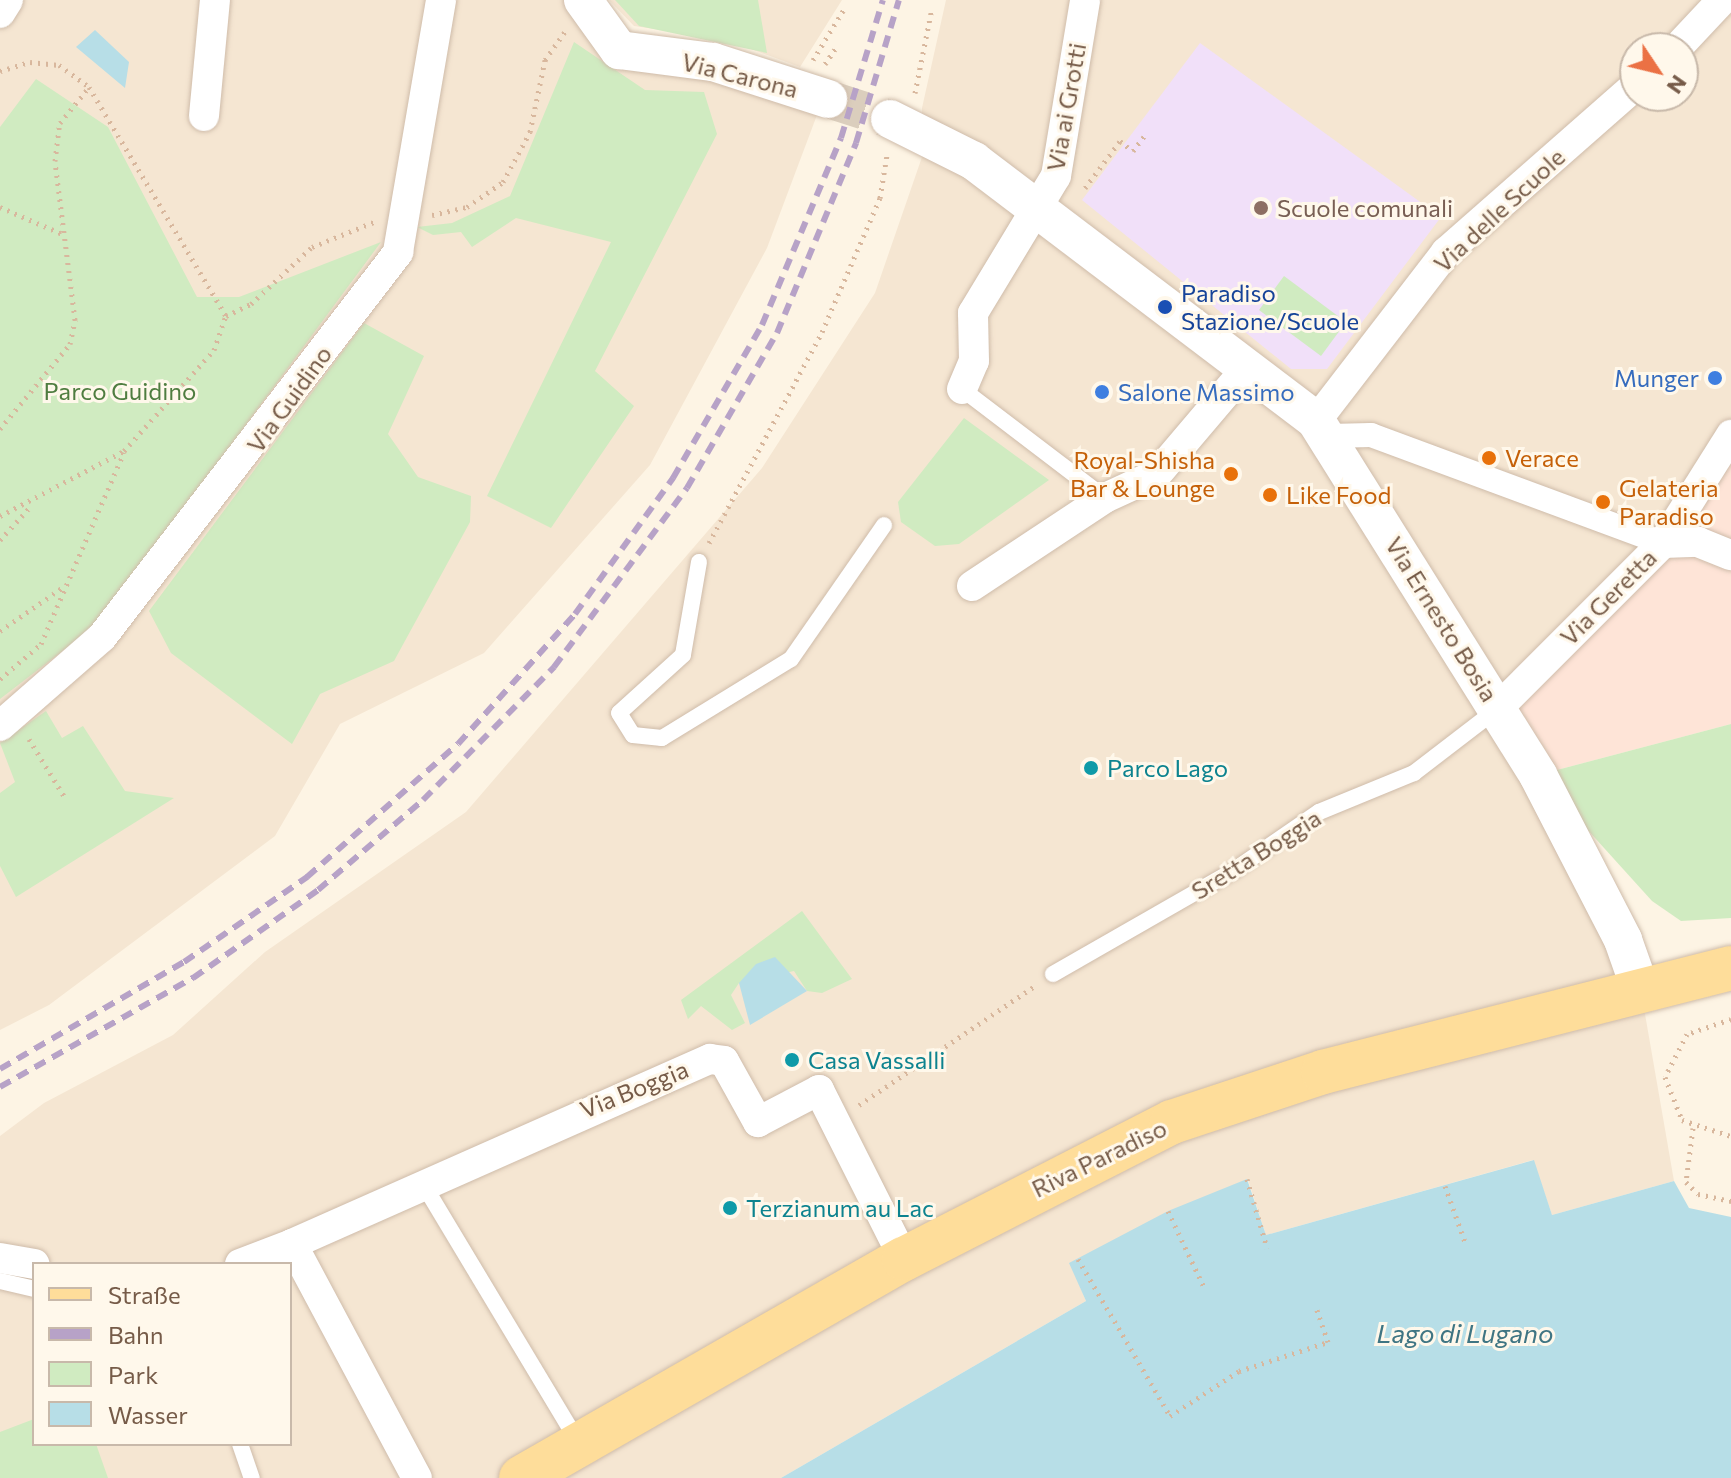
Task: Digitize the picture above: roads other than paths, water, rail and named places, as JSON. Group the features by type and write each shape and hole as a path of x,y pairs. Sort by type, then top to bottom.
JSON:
{"main road":[{"name":"Riva Paradiso","path":"521,1478 904,1259 1109,1149 1215,1106 1731,968"}],"street":[{"path":"0,13 8,0"},
{"path":"204,116 215,0"},
{"name":"Via Guidino","path":"8,722 102,637 239,466 398,252 408,221 441,0"},
{"name":"Via Carona","path":"583,0 619,50 713,62 828,99"},
{"name":"Via ai Grotti","path":"962,389 974,361 973,313 1046,218 1056,176 1085,0"},
{"path":"1692,32 1722,0"},
{"name":"Via delle Scuole","path":"1323,428 1446,252 1619,100"},
{"name":"Via Ernesto Bosia","path":"901,112 1247,368 1323,428 1498,708 1623,940 1641,991"},
{"path":"972,586 1105,498 1157,474 1247,368"},
{"path":"1323,428 1371,435 1663,543 1698,542 1731,555"},
{"name":"Via Geretta","path":"1498,708 1663,543 1731,435"},
{"name":"Via Boggia","path":"245,1262 292,1244 422,1182 710,1059 724,1061 758,1122 819,1090 904,1259"},
{"path":"292,1244 417,1478"},
{"path":"0,1258 32,1264"}],"lane":[{"path":"962,389 1105,498"},
{"path":"699,562 683,655 619,713 633,735 662,738 791,659 884,525"},
{"name":"Sretta Boggia","path":"1053,974 1233,871 1319,812 1414,773 1498,708"},
{"path":"422,1182 580,1444"},
{"path":"0,1281 32,1289"},
{"path":"241,1446 252,1478"}],"water":[{"path":"95,30 129,62 125,88 76,47"},
{"path":"775,957 807,991 750,1025 739,983 756,964"},
{"name":"Lago di Lugano","path":"1534,1160 1552,1215 1674,1181 1689,1208 1731,1217 1731,1478 781,1478 1086,1301 1069,1263 1168,1211 1247,1179 1266,1235"}],"tunnel":[{"path":"828,99 890,119"}],"railway":[{"path":"0,1069 184,962 307,877 458,744 575,614 673,478 762,325 841,138 883,0"},
{"path":"0,1087 193,978 318,890 423,800 554,667 687,488 777,333 856,143 899,0"}],"place":[{"name":"Scuole comunali","path":"1261,208"},
{"name":"Paradiso Stazione/Scuole","path":"1165,307"},
{"name":"Munger","path":"1715,378"},
{"name":"Salone Massimo","path":"1102,392"},
{"name":"Verace","path":"1489,458"},
{"name":"Royal-Shisha Bar & Lounge","path":"1231,474"},
{"name":"Like Food","path":"1270,495"},
{"name":"Gelateria Paradiso","path":"1603,502"},
{"name":"Parco Lago","path":"1091,768"},
{"name":"Casa Vassalli","path":"792,1060"},
{"name":"Terzianum au Lac","path":"730,1208"}],"park label":[{"name":"Parco Guidino","path":"120,391"}]}
